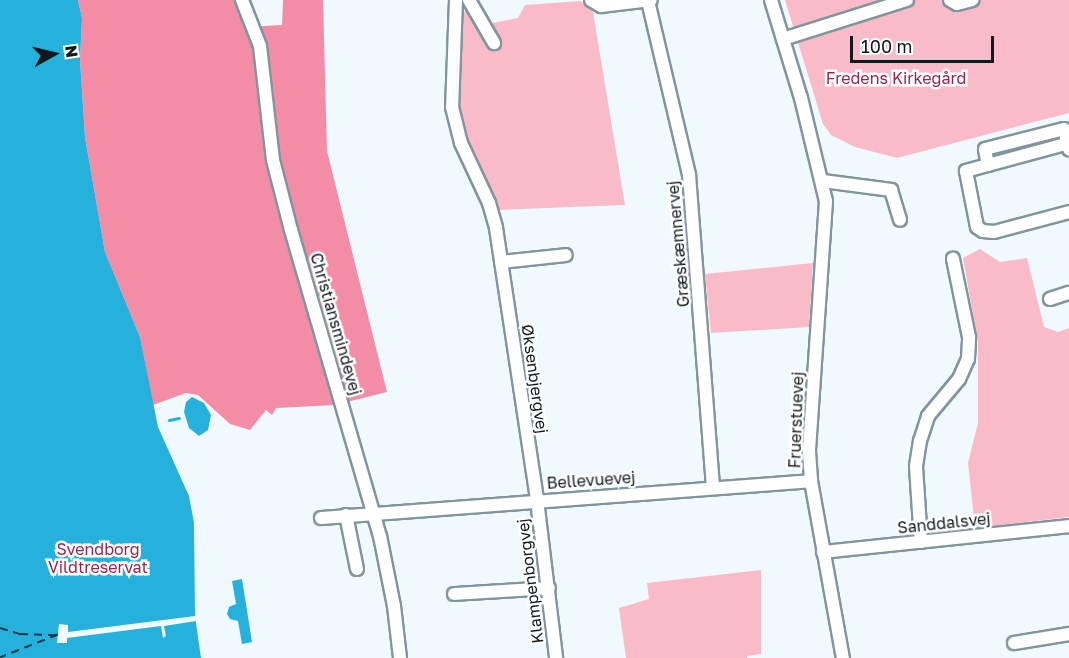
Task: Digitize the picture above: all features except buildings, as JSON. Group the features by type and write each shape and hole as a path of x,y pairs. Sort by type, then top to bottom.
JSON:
{"street":[{"name":"Christiansmindevej","path":"242,0 260,46 273,160 291,230 374,512 389,580 400,658"},
{"name":"Øksenbjergvej","path":"456,0 452,98 455,123 465,153 489,203 496,228 537,500"},
{"path":"469,0 494,43"},
{"path":"592,2 601,6 650,0"},
{"name":"Græskæmnervej","path":"650,0 689,175 713,488"},
{"name":"Fruerstuevej","path":"771,0 823,181 826,201 809,452 811,481 843,658"},
{"path":"783,39 907,0"},
{"path":"950,0 957,4 972,0"},
{"path":"1069,145 966,171 977,227 994,232 1069,212"},
{"path":"823,181 891,190 900,220"},
{"path":"501,262 566,255"},
{"path":"921,542 916,466 920,441 928,416 959,379 968,359 969,337 953,259"},
{"path":"1050,299 1069,293"},
{"name":"Bellevuevej","path":"321,518 374,512 811,481"},
{"name":"Klampenborgvej","path":"537,500 556,658"},
{"path":"346,515 357,569"},
{"name":"Sanddalsvej","path":"823,552 1069,526"},
{"path":"454,594 549,588"},
{"path":"1014,643 1069,634"}],"green space":[{"name":"Fredens Kirkegård","path":"785,0 1069,0 1069,113 897,158 855,147 831,135 823,124"},
{"path":"581,1 593,12 625,205 498,210 464,138 459,116 457,91 462,12 479,8 492,23 518,18 525,5"},
{"path":"980,249 1000,262 1027,258 1044,327 1058,332 1069,328 1069,517 975,528 968,463 978,423 978,342 963,258"},
{"path":"813,263 809,327 711,333 705,274"},
{"path":"761,570 761,654 747,656 747,658 626,658 619,608 649,599 647,583"}],"shaded area":[{"path":"78,0 234,0 246,27 282,25 283,0 323,0 327,151 387,392 335,405 276,408 272,415 266,410 250,430 230,424 198,395 186,393 153,405 140,337 105,252 85,137 80,60 82,18"}],"water":[{"name":"Svendborg Vildtreservat","path":"0,0 78,0 82,18 80,60 85,137 105,252 140,337 158,427 189,496 194,523 195,616 201,658 0,658"},
{"path":"192,397 204,403 211,415 208,430 199,436 189,428 184,412 186,402"},
{"path":"242,579 252,642 242,644 238,621 230,619 227,614 229,607 236,604 232,581"}],"pier":[{"path":"195,616 196,621 164,626 166,636 163,638 161,626 67,638 67,643 57,643 59,624 68,625 68,632"}],"waterway":[{"path":"169,420 179,418"}],"ferry route":[{"path":"0,628 20,634 58,635 0,658"}]}
